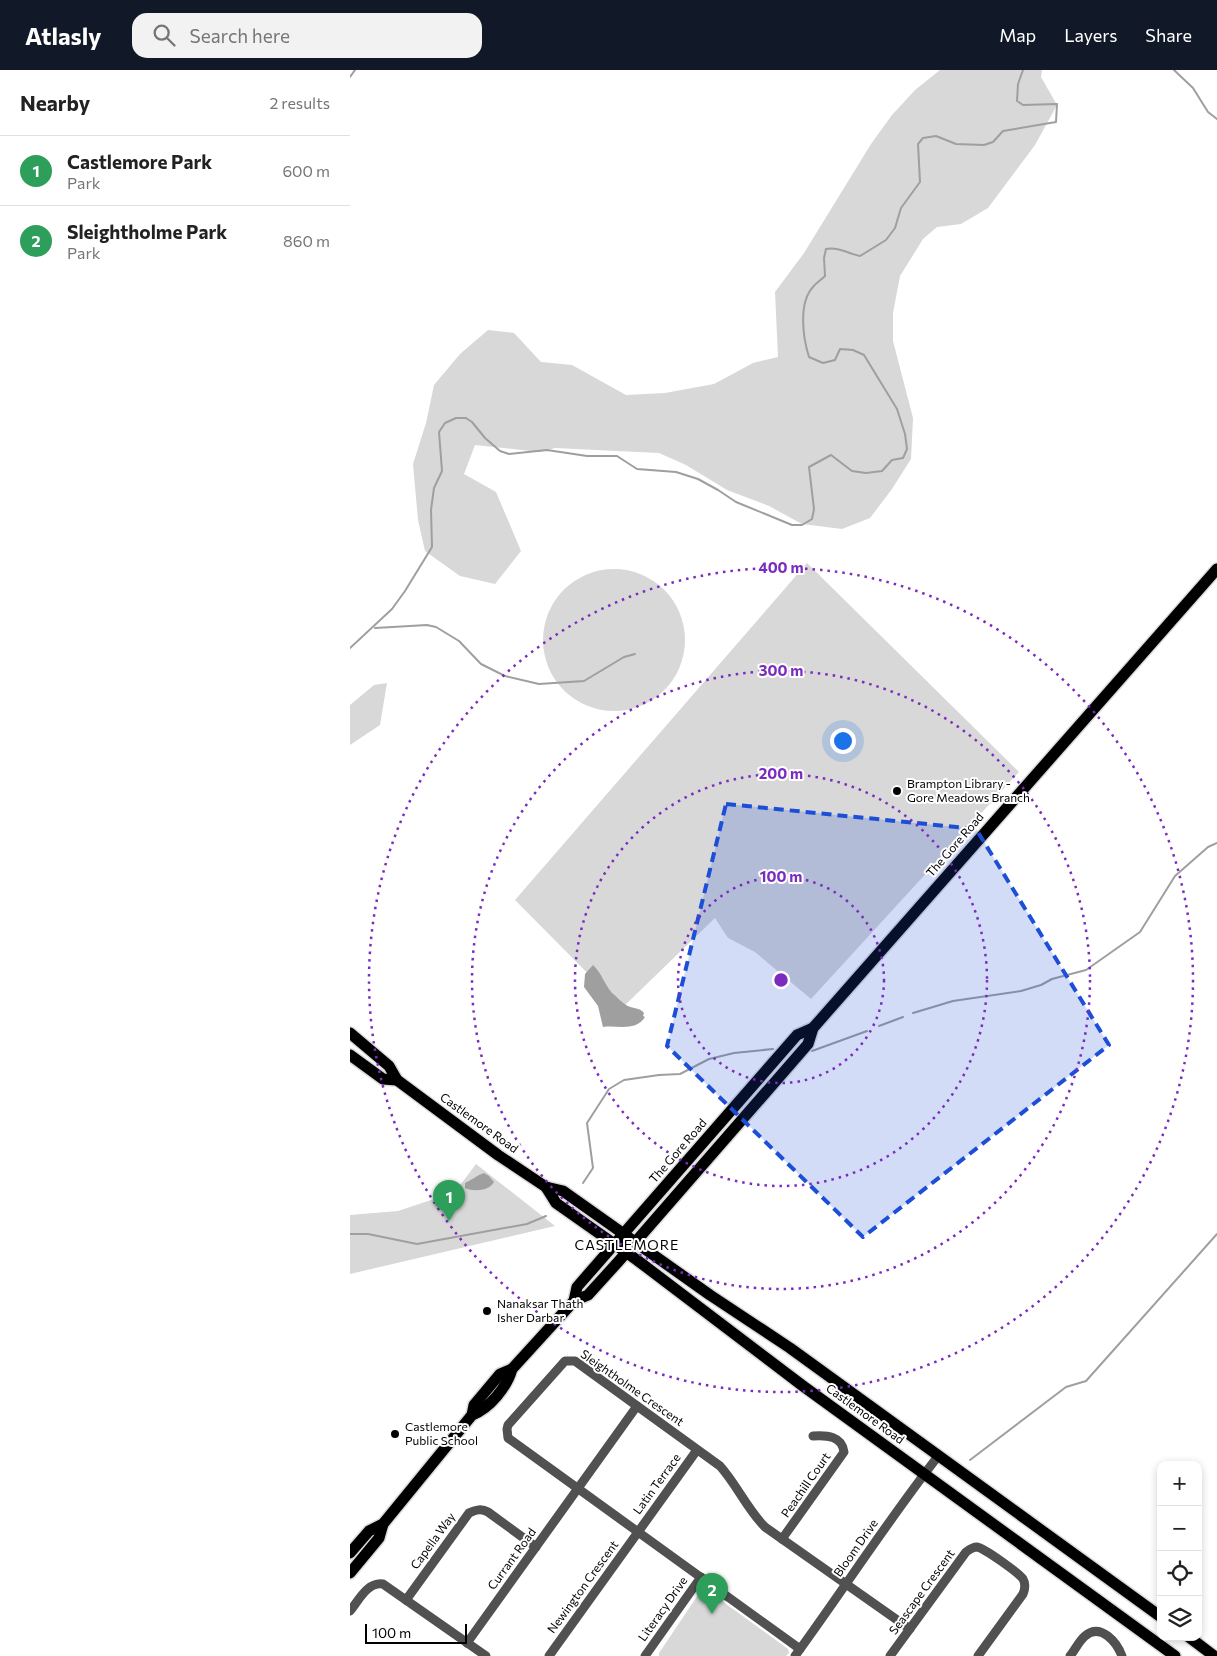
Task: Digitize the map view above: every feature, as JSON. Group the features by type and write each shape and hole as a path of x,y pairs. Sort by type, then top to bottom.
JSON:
{"main road":[{"name":"The Gore Road","path":"350,1553 369,1532 383,1524 472,1415 483,1411 509,1380 512,1369 574,1301 588,1295 636,1242 808,1044 813,1028 1217,569"},
{"name":"The Gore Road","path":"574,1301 577,1287 764,1072 797,1035 813,1028"},
{"name":"Castlemore Road","path":"350,1033 389,1066 396,1080 498,1155 546,1187 563,1191 710,1295 790,1348 1157,1614"},
{"name":"Castlemore Road","path":"350,1055 383,1079 396,1080"},
{"path":"764,1072 775,1082"},
{"name":"Castlemore Road","path":"546,1187 556,1203 627,1252 702,1307 803,1386 1175,1656"},
{"name":"The Gore Road","path":"350,1573 379,1538 383,1524"},
{"path":"1193,1641 1214,1656"}],"street":[{"name":"Sleightholme Crescent","path":"798,1652 701,1577 508,1438 508,1425 562,1363 569,1360 575,1361 720,1466 760,1522 910,1629"},
{"name":"Currant Road","path":"467,1643 637,1406"},
{"name":"Peachill Court","path":"782,1539 844,1452 840,1441 833,1437 825,1435 814,1436"},
{"name":"Latin Terrace","path":"638,1532 697,1450"},
{"name":"Bloom Drive","path":"798,1652 939,1455"},
{"name":"Capella Way","path":"406,1600 469,1513 476,1510 488,1512 536,1547"},
{"name":"Newington Crescent","path":"549,1656 638,1532"},
{"name":"Seascape Crescent","path":"890,1656 966,1552 971,1548 980,1548 1020,1575 1025,1584 1025,1590 978,1656"},
{"name":"Literacy Drive","path":"646,1656 701,1577"},
{"path":"350,1611 370,1586 376,1584 387,1586 486,1656"},
{"path":"1070,1656 1084,1637 1097,1632 1104,1633 1111,1638 1118,1646 1122,1656"}],"highlighted area":[{"path":"726,804 976,829 1109,1045 863,1237 667,1046"}],"shaded area":[{"path":"940,70 1042,70 1041,77 1057,105 1035,145 988,208 961,224 937,227 923,239 900,276 893,313 893,341 913,418 911,459 892,489 870,518 842,529 802,524 769,506 727,490 686,465 659,453 555,448 540,452 475,445 464,474 496,492 521,551 495,584 460,576 425,551 418,520 413,464 426,423 434,385 460,354 488,330 514,333 541,362 572,365 626,395 665,393 714,384 753,363 778,357 775,292 804,253 871,144 892,115 915,90"},
{"path":"807,563 1019,772 811,999 755,952 728,938 715,918 622,1008 515,900"},
{"path":"614,569 628,570 641,574 664,590 680,613 684,626 684,654 680,667 664,690 641,706 628,710 614,711 600,710 587,706 564,690 548,667 544,654 543,640 544,626 548,613 564,590 587,574 600,570"},
{"path":"387,683 380,725 350,745 350,705 374,685"},
{"path":"593,965 612,993 626,1005 644,1013 643,1016 645,1017 641,1022 626,1027 603,1027 598,1006 584,987 585,974"},
{"path":"476,1164 555,1226 350,1274 350,1215 398,1211 437,1198 461,1184"},
{"path":"484,1173 494,1182 492,1185 481,1190 465,1188 465,1183"},
{"path":"704,1588 788,1649 789,1653 786,1656 659,1656 659,1653"}],"waterway":[{"path":"350,77 355,70"},
{"path":"350,648 392,609 432,547 431,510 434,488 442,471 439,432 445,423 456,418 466,418 472,422 485,438 500,451 509,454 547,450 587,456 617,456 637,469 676,472 698,479 736,502 792,525 802,525 812,519 814,509 809,467 831,455 852,471 866,473 882,471 892,460 903,458 907,449 905,434 897,409 864,355 853,350 840,349 835,360 823,363 809,357 803,321 805,302 813,287 825,276 824,258 826,249 839,250 860,256 886,240 895,228 901,208 920,182 918,144 923,138 936,136 956,144 984,145 993,142 1003,131 1056,122 1057,104 1023,105 1017,101 1018,84 1023,70"},
{"path":"1174,70 1193,88 1208,112 1217,119"},
{"path":"375,628 427,625 436,627 459,641 481,664 505,676 539,684 584,681 624,657 635,654"},
{"path":"913,1013 953,1001 1021,991 1041,985 1052,979 1086,970 1140,932 1175,876 1208,847 1217,843"},
{"path":"879,1026 903,1017"},
{"path":"812,1051 867,1031"},
{"path":"583,1183 593,1168 587,1123 609,1089 624,1080 680,1074 709,1059 734,1053 773,1049"},
{"path":"350,1234 368,1234 417,1244 527,1224 546,1216"},
{"path":"970,1460 1066,1387 1086,1381 1217,1234"}],"place":[{"name":"Brampton Library - Gore Meadows Branch","path":"897,791"},
{"name":"Castlemore Park","path":"449,1221"},
{"name":"Nanaksar Thath Isher Darbar","path":"487,1311"},
{"name":"Castlemore Public School","path":"395,1434"},
{"name":"Sleightholme Park","path":"712,1614"}],"district":[{"name":"CASTLEMORE","path":"627,1245"}]}
